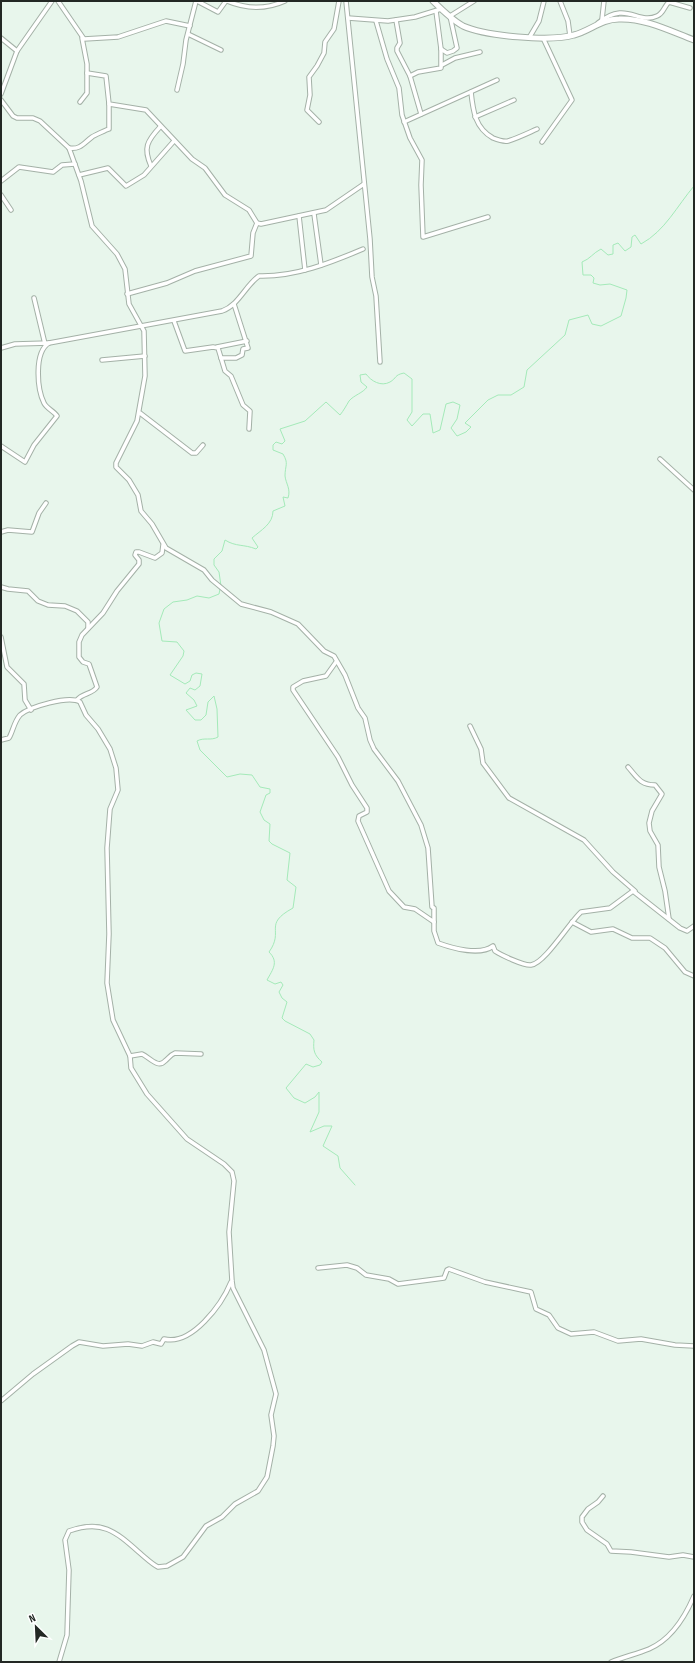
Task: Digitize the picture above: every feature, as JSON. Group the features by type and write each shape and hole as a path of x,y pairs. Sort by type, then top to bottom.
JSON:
{"street":[{"path":"1,94 17,51 52,1"},
{"path":"58,1 82,38 87,73 86,95 80,102"},
{"path":"176,90 197,1 218,12 226,1 243,8 268,7 285,1"},
{"path":"268,7 270,1"},
{"path":"319,122 307,110 310,95 309,77 318,66 324,53 325,42 334,29 339,1"},
{"path":"346,1 370,258 376,296 380,362"},
{"path":"433,1 439,10 462,25 474,30 544,40 570,36 598,24 619,19 640,21 694,40"},
{"path":"450,16 474,1"},
{"path":"529,38 539,21 544,1"},
{"path":"560,1 568,20 570,36"},
{"path":"602,19 604,1"},
{"path":"598,24 612,11 624,9 656,17 663,11 669,2 690,8"},
{"path":"348,18 363,18 376,21 396,20 439,10"},
{"path":"439,10 442,66"},
{"path":"441,49 447,53 457,48 450,16"},
{"path":"396,20 400,43 397,51 410,76 421,114"},
{"path":"82,38 118,37 166,21 190,26"},
{"path":"376,21 387,59 399,88 399,105 404,122 410,138 422,160 421,186 423,237 488,217"},
{"path":"188,34 222,50"},
{"path":"1,38 17,51"},
{"path":"542,142 572,100 544,40"},
{"path":"410,76 418,72 438,70 455,58 480,52"},
{"path":"73,151 82,146 92,136 104,133 109,129 109,104 106,76 87,73"},
{"path":"404,122 497,80"},
{"path":"471,92 475,117 482,129 499,140 508,141 537,129"},
{"path":"1,100 12,116 17,118 32,118 40,121 73,151 75,164 92,226 117,254 125,269 127,294 132,313 142,325 144,336 145,376 140,413 116,466 129,480 138,495 141,511 152,524 163,544 204,570 212,580 241,604 272,612 298,624 324,651 334,656 336,662 345,675 356,703 365,718 370,740 374,749 398,781 425,836 428,848 434,922 436,937 439,943 455,948 477,950 489,949 493,946 495,951 506,958 529,965 537,963 549,952 572,922 583,911 610,908 630,892 635,891"},
{"path":"475,117 514,100"},
{"path":"109,104 144,109 192,160 205,168 225,195 249,210 257,223"},
{"path":"151,166 146,156 146,149 151,138 160,127"},
{"path":"79,175 108,168 126,186 144,175 174,141"},
{"path":"1,181 19,167 53,172 62,165 75,164"},
{"path":"257,223 261,224 314,214 334,206 364,184"},
{"path":"1,195 11,210"},
{"path":"314,214 322,265"},
{"path":"299,216 305,270"},
{"path":"127,294 166,283 195,271 251,256 253,233 257,223"},
{"path":"1,348 15,344 27,345 46,343 222,311 231,308 258,276 276,276 305,270 363,249"},
{"path":"1,446 25,462 34,445 57,416 44,402 38,378 39,361 46,343 34,298"},
{"path":"221,358 236,358 241,355 243,349 248,348 234,304"},
{"path":"174,320 185,351 247,341"},
{"path":"217,347 225,371 231,376 241,402 250,411 249,429"},
{"path":"102,360 145,356"},
{"path":"140,413 192,453 196,453 203,445"},
{"path":"660,459 694,490"},
{"path":"1,532 8,530 32,532 46,503"},
{"path":"1,740 9,738 20,715 48,702 77,700 97,687 89,664 83,662 79,655 80,637 95,621 139,564 139,560 135,555 136,552 155,558 162,553 163,544"},
{"path":"1,587 8,590 28,591 42,603 65,606 77,611 88,622 88,628"},
{"path":"88,622 95,621"},
{"path":"1,637 7,668 24,684 25,700 31,710"},
{"path":"336,662 326,676 302,682 293,687 294,690 338,757 352,786 367,808 367,812 359,816 358,821 389,891 404,907 415,909 434,922"},
{"path":"59,1662 67,1635 69,1570 65,1540 69,1531 86,1527 104,1526 121,1536 154,1565 162,1567 183,1557 206,1526 222,1517 234,1504 258,1491 264,1482 273,1446 274,1436 271,1415 276,1394 264,1350 232,1281 229,1232 234,1181 232,1172 224,1164 187,1139 170,1122 147,1094 131,1068 130,1056 113,1020 107,983 109,934 107,848 110,809 118,790 116,768 114,757 102,736 88,719 80,702 77,700"},
{"path":"470,726 481,748 483,763 500,788 511,800 581,838 613,872 669,919 686,930 694,926"},
{"path":"628,767 642,783 646,785 655,785 662,794 652,811 649,823 650,831 658,845 658,867 665,891 669,919"},
{"path":"572,922 591,932 613,929 632,938 650,938 665,948 685,972 694,976"},
{"path":"130,1056 142,1054 154,1063 160,1063 164,1062 175,1052 202,1054"},
{"path":"318,1268 347,1265 357,1268 366,1275 389,1279 398,1284 444,1278 447,1270 449,1269 482,1281 531,1292 536,1309 549,1314 558,1328 571,1334 594,1332 618,1341 641,1339 669,1344 694,1346"},
{"path":"1,1401 33,1374 79,1342 103,1346 128,1344 146,1346 153,1342 161,1344 162,1340 175,1340 189,1333 206,1320 227,1291 232,1281"},
{"path":"603,1496 598,1502 588,1509 587,1514 582,1517 582,1522 587,1530 607,1544 611,1551 670,1557 683,1555 694,1557"},
{"path":"610,1662 649,1649 663,1641 687,1612 694,1596"}],"waterway":[{"path":"221,586 219,572 214,565 214,559 222,551 225,540 233,544 248,546 256,549 258,547 252,538 269,523 273,511 285,506 283,497 288,498 289,492 285,476 286,460 283,454 273,450 273,445 276,442 282,444 285,441 280,429 305,421 326,402 340,415 349,401 367,387 361,382 360,375 366,374 373,381 383,384 390,382 397,376 404,373 412,379 412,412 407,420 412,426 423,414 430,414 433,433 440,430 446,404 453,402 460,405 457,419 451,428 457,436 466,432 471,427 465,423 488,400 498,395 511,395 524,387 527,370 565,335 569,320 588,315 592,324 601,326 621,316 627,290 610,284 600,285 593,283 594,278 591,275 583,275 582,262 601,249 608,255 613,254 613,245 618,243 625,251 631,247 632,237 635,235 641,244 649,239 670,218 694,186"},
{"path":"220,589 219,594 209,598 197,596 187,600 173,602 164,609 159,623 162,641 177,642 184,651 183,656 170,675 185,684 190,681 192,675 196,673 202,674 200,686 195,690 190,688 186,693 194,700 197,706 186,710 195,720 201,720 206,715 208,702 214,696 217,709 218,737 197,741 200,750 227,777 240,774 252,775 260,787 270,789 270,793 266,795 260,812 264,820 270,824 269,841 290,853 287,880 296,887 293,908 278,919 276,924 275,938 269,952 274,959 274,966 267,980 275,984 281,982 283,985 279,992 282,998 287,1002 282,1018 310,1034 314,1040 314,1047 317,1057 322,1062 320,1065 313,1067 306,1064 286,1088 294,1098 305,1103 315,1097 319,1092 319,1112 310,1132 324,1126 332,1126 323,1146 338,1156 340,1168 355,1185"}]}
